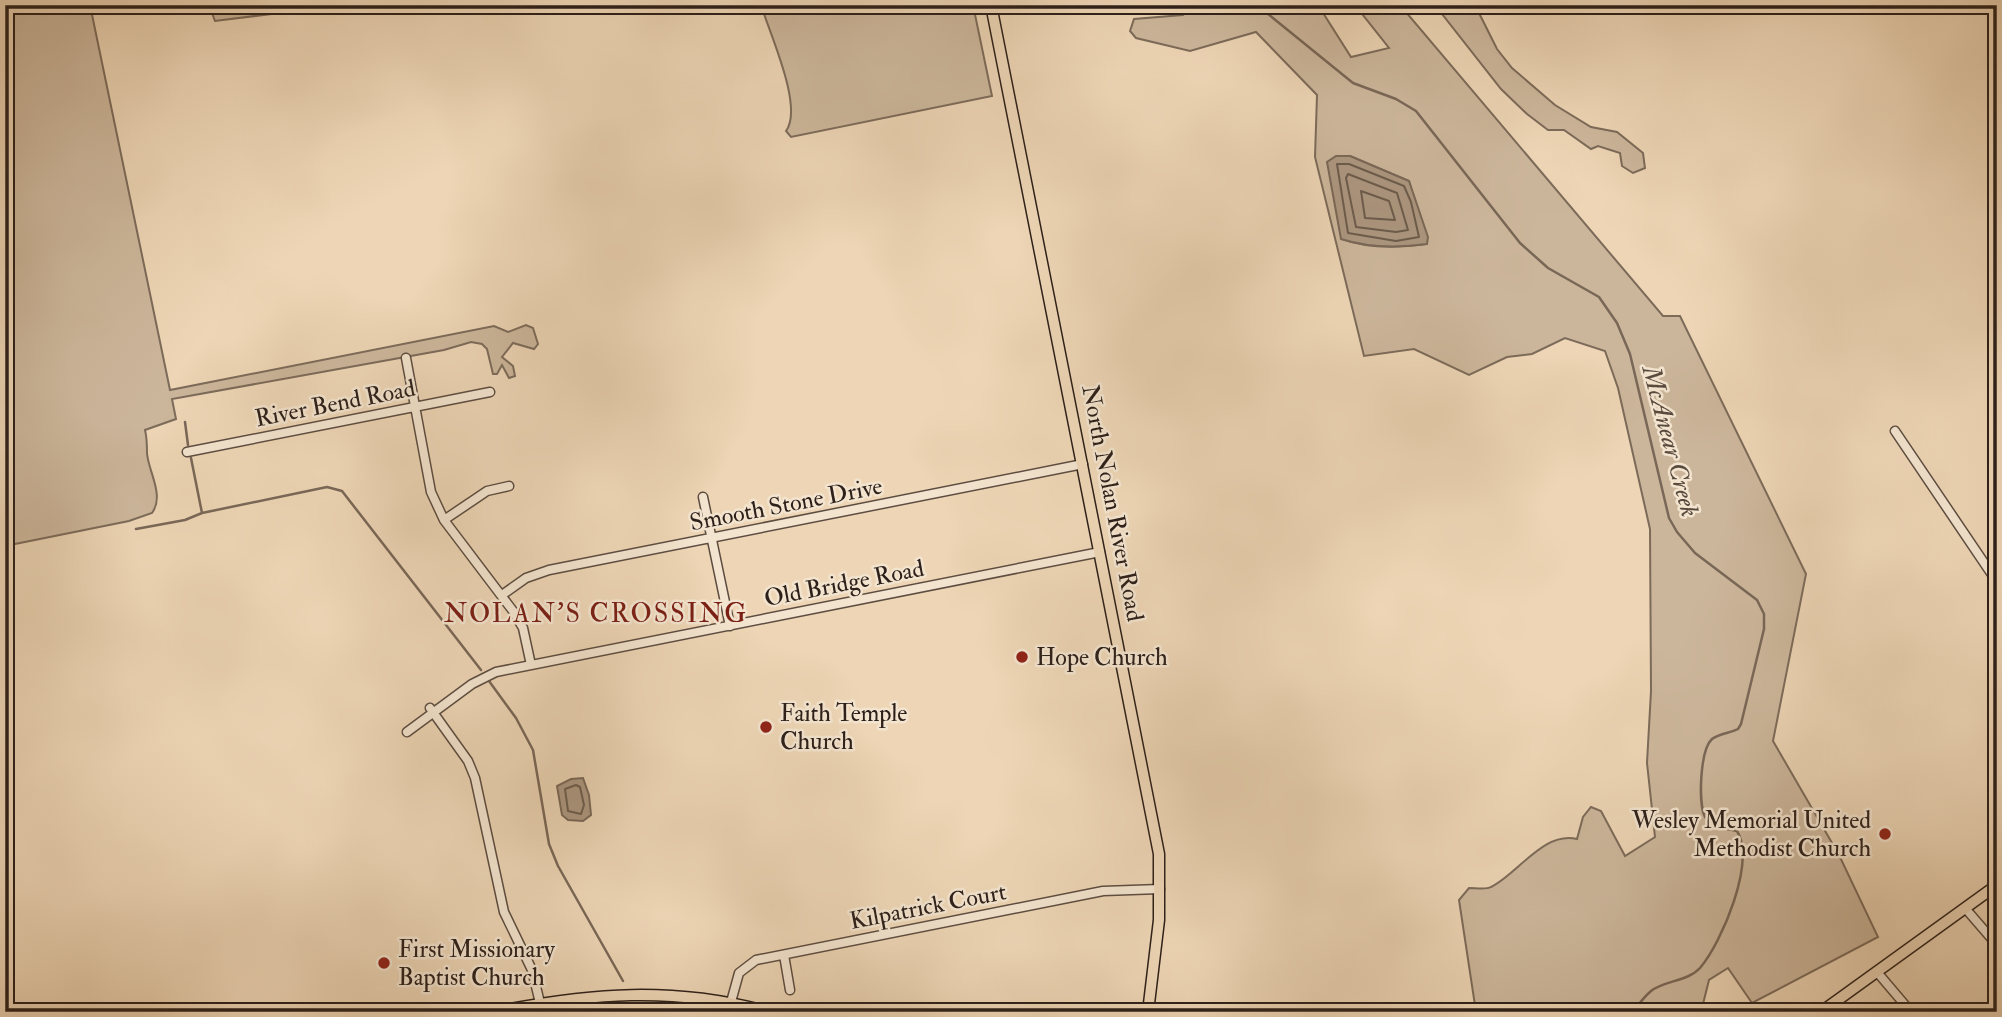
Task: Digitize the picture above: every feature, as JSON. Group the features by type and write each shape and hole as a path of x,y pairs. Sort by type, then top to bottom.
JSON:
{"main road":[{"name":"North Nolan River Road","path":"991,5 1159,853 1160,889 1148,1012"},
{"path":"1821,1012 1997,884"},
{"path":"494,1012 597,995 638,993 731,1002 769,1012"}],"street":[{"path":"406,358 431,492 444,520 502,595 523,628 531,665"},
{"name":"River Bend Road","path":"187,452 490,392"},
{"path":"1895,431 1997,582"},
{"name":"Smooth Stone Drive","path":"502,595 526,578 549,570 1083,464"},
{"path":"444,520 487,491 509,486"},
{"path":"703,497 730,626"},
{"name":"Old Bridge Road","path":"407,732 432,710 488,674 1100,552"},
{"path":"432,710 468,761 475,778 504,912 532,970 540,1003"},
{"name":"Kilpatrick Court","path":"731,1002 743,967 757,960 1103,891 1160,889"},
{"path":"1965,908 1997,945"},
{"path":"784,955 790,990"},
{"path":"1877,972 1911,1012"}],"shaded area":[{"path":"5,5 90,5 170,390 494,326 508,332 526,325 533,328 538,344 534,349 513,343 502,357 513,366 515,376 509,378 502,365 497,374 493,374 487,349 482,344 471,342 444,350 172,399 176,419 145,430 148,460 157,499 152,513 129,521 5,546"},
{"path":"209,5 343,5 215,21"},
{"path":"761,5 973,5 992,96 791,137 786,131 791,105 788,88"},
{"path":"1194,5 1318,5 1351,57 1389,48 1355,5 1400,5 1663,316 1680,316 1806,574 1773,741 1839,855 1878,937 1752,1003 1728,968 1709,980 1701,1012 1476,1012 1459,900 1469,888 1491,887 1542,847 1565,838 1577,839 1583,817 1591,807 1601,811 1625,856 1655,837 1647,763 1651,691 1650,529 1618,388 1605,351 1565,338 1532,354 1507,357 1469,375 1414,349 1364,356 1315,157 1317,95 1256,32 1190,51 1136,38 1130,31 1134,19 1183,15","holes":["1350,156 1409,181 1426,244 1384,247 1342,239 1328,162"]},
{"path":"1435,5 1475,5 1497,49 1512,68 1555,105 1591,127 1617,132 1643,153 1645,168 1633,173 1622,166 1620,153 1598,146 1591,149 1564,130 1548,130 1527,114 1501,89"}],"water":[{"path":"1336,156 1350,156 1409,181 1428,237 1427,244 1384,246 1341,239 1327,162"},
{"path":"583,778 589,795 591,815 583,821 568,820 562,815 557,786 571,779"}],"waterway":[{"name":"McAnear Creek","path":"1257,5 1353,83 1396,99 1416,111 1520,243 1548,268 1599,297 1617,323 1630,354 1669,518 1695,553 1757,600 1764,614 1764,629 1741,724 1738,729 1712,739 1705,754 1701,777 1701,800 1705,817 1717,827 1737,831 1742,845 1742,862 1734,901 1718,940 1700,968 1689,976 1651,991 1633,1012"},
{"path":"185,422 188,445"},
{"path":"191,458 202,513 327,487 342,491 481,670"},
{"path":"136,529 185,520 202,513"},
{"path":"489,681 516,718 533,750 549,844 558,866 623,981"},
{"path":"628,1008 629,1012"}],"place":[{"name":"Hope Church","path":"1022,657"},
{"name":"Faith Temple Church","path":"766,727"},
{"name":"Wesley Memorial United Methodist Church","path":"1885,834"},
{"name":"First Missionary Baptist Church","path":"384,963"}],"district":[{"name":"NOLAN'S CROSSING","path":"596,613"}]}
